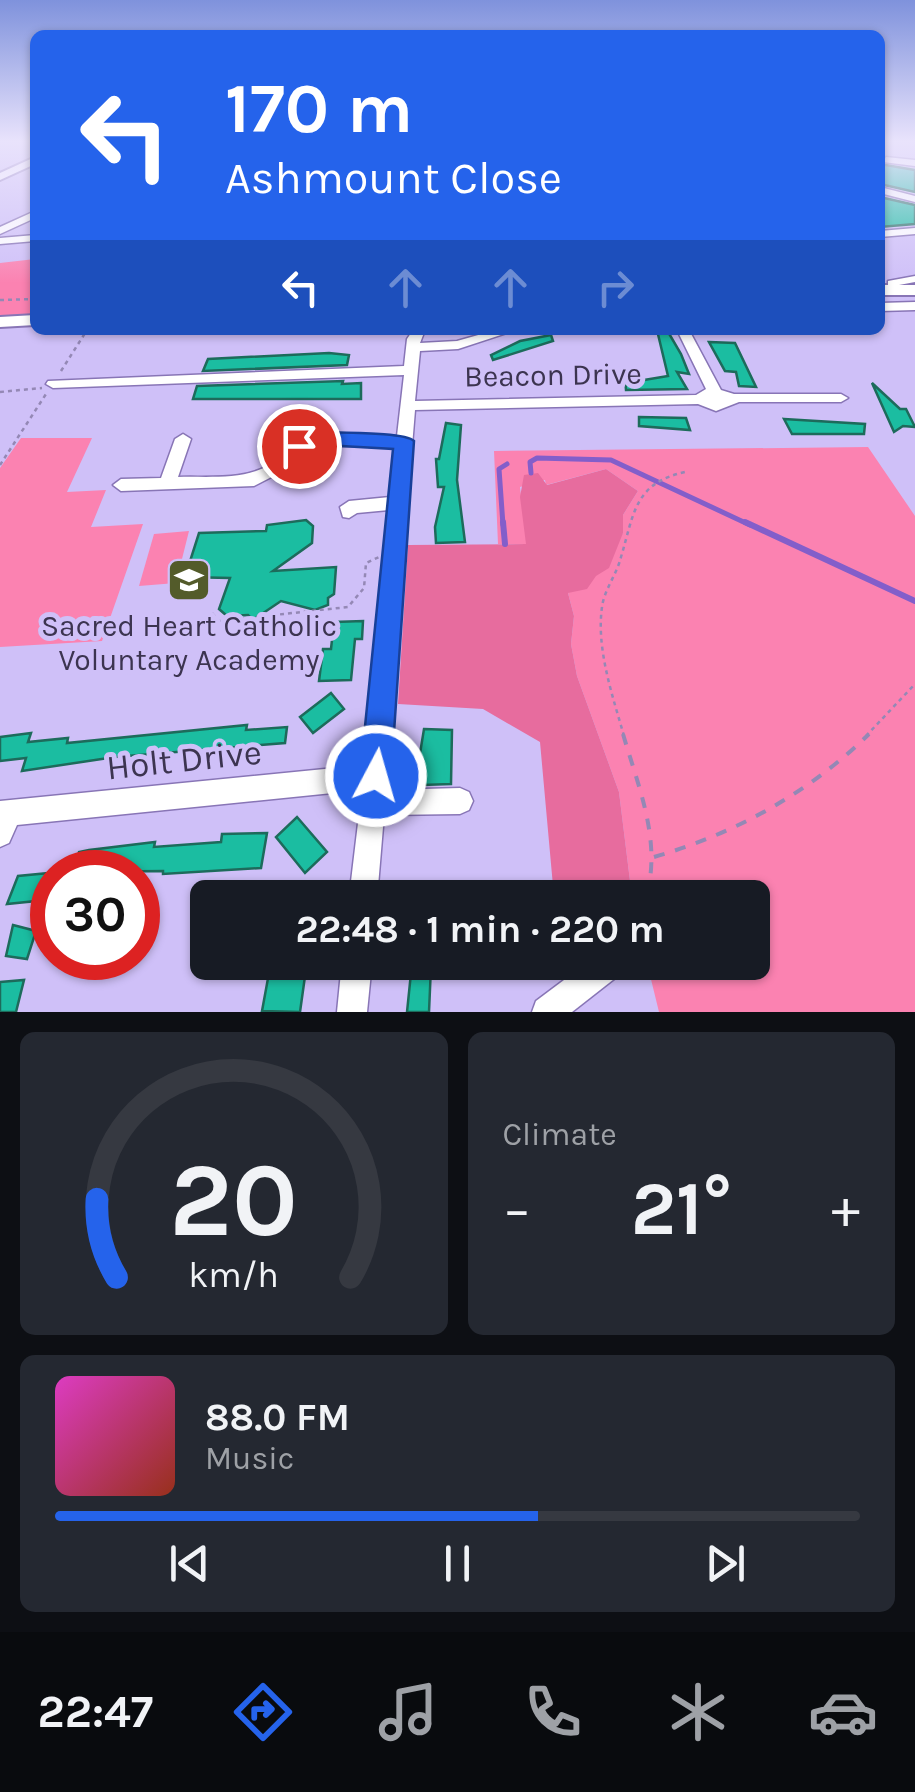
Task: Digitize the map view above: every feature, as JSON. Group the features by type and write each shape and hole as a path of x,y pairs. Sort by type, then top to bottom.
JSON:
{"main road":[{"path":"887,290 914,281"},
{"path":"0,322 30,320"}],"street":[{"path":"885,192 915,201"},
{"path":"915,201 904,206 915,212"},
{"path":"0,230 30,216"},
{"path":"885,234 915,231"},
{"path":"0,241 30,238"},
{"path":"885,307 915,306"},
{"path":"366,880 414,337 458,345 493,335"},
{"path":"685,335 708,396"},
{"path":"53,384 412,370"},
{"name":"Beacon Drive","path":"408,406 708,396 722,406 732,398 841,398"},
{"path":"167,484 183,439"},
{"path":"121,485 254,480 314,439 377,444 404,441"},
{"path":"348,512 349,506 358,504 398,503"},
{"name":"Holt Drive","path":"3,820 376,776"},
{"path":"373,804 460,801"},
{"path":"352,1012 355,980"},
{"path":"547,1012 589,980"}],"path":[{"path":"0,300 30,299"},
{"path":"0,465 84,335"},
{"path":"0,392 29,391 53,384"},
{"path":"649,880 653,857 646,808 612,694 602,634 602,605 621,559 632,510 662,477 685,472"},
{"path":"212,613 219,621 253,620 348,607 360,600 366,590 366,563 380,556"},
{"path":"653,857 692,848 747,822 808,782 899,705 915,684"}],"shaded area":[{"path":"30,260 30,314 0,316 0,263"},
{"path":"21,438 92,438 67,492 106,490 91,527 143,524 102,641 0,647 0,468"},
{"path":"868,447 915,516 915,1012 659,1012 651,980 770,980 770,880 630,880 619,792 577,676 571,644 574,616 568,593 623,533 623,515 638,491 606,469 546,485 545,480 520,487 527,544 498,544 494,451"},
{"path":"606,469 638,491 623,515 623,533 609,568 596,576 587,589 568,593 574,616 571,644 577,676 619,792 630,880 552,880 540,742 483,709 398,704 408,545 526,544 520,497 524,475 538,473 547,485"},
{"path":"189,531 176,583 139,586 154,534"}],"building":[{"path":"885,198 915,205 915,224 885,227"},
{"path":"551,335 553,341 493,360 491,355 520,341"},
{"path":"658,335 670,335 681,354 689,374 677,372 687,389 626,390 625,377 638,381 668,376"},
{"path":"709,342 735,343 756,387 739,386 736,372 725,371"},
{"path":"349,355 347,365 203,371 208,359"},
{"path":"343,381 342,384 361,383 361,399 193,399 197,386"},
{"path":"872,383 900,409 906,409 915,427 903,426 894,432"},
{"path":"639,417 686,418 690,430 639,426"},
{"path":"784,419 865,424 864,434 792,434"},
{"path":"446,423 461,425 457,480 465,542 436,543 435,527 444,487 438,487 436,459"},
{"path":"306,520 313,526 312,543 273,571 336,567 334,594 328,598 328,605 315,610 281,601 253,620 248,615 227,616 219,609 230,578 185,577 199,533 266,531 267,525"},
{"path":"363,621 362,639 355,639 351,680 319,681 323,649 331,649 334,622"},
{"path":"331,693 344,709 313,733 300,717"},
{"path":"247,725 246,730 287,727 285,743 115,757 22,771 26,758 0,761 0,737 31,733 28,742 68,738 67,743"},
{"path":"424,729 452,730 451,784 422,785 422,772 417,772"},
{"path":"297,817 327,852 305,873 276,837"},
{"path":"267,833 261,868 163,874 160,850 94,850 155,842 154,847 221,842 222,834"},
{"path":"30,875 30,902 7,904 18,876"},
{"path":"13,925 30,929 27,959 6,956"},
{"path":"24,980 16,1012 0,1012 0,982"},
{"path":"268,980 304,980 300,1012 262,1011"},
{"path":"410,980 430,980 429,1012 407,1012"}],"waterway":[{"path":"531,473 530,462 537,458 611,460 750,525"},
{"path":"503,525 499,469 507,464"},
{"path":"503,522 505,544"},
{"path":"745,522 915,601"}],"place":[{"name":"Sacred Heart Catholic Voluntary Academy","path":"189,580"}],"route":[{"path":"299,446 323,438 377,444 404,441 376,776"}]}
